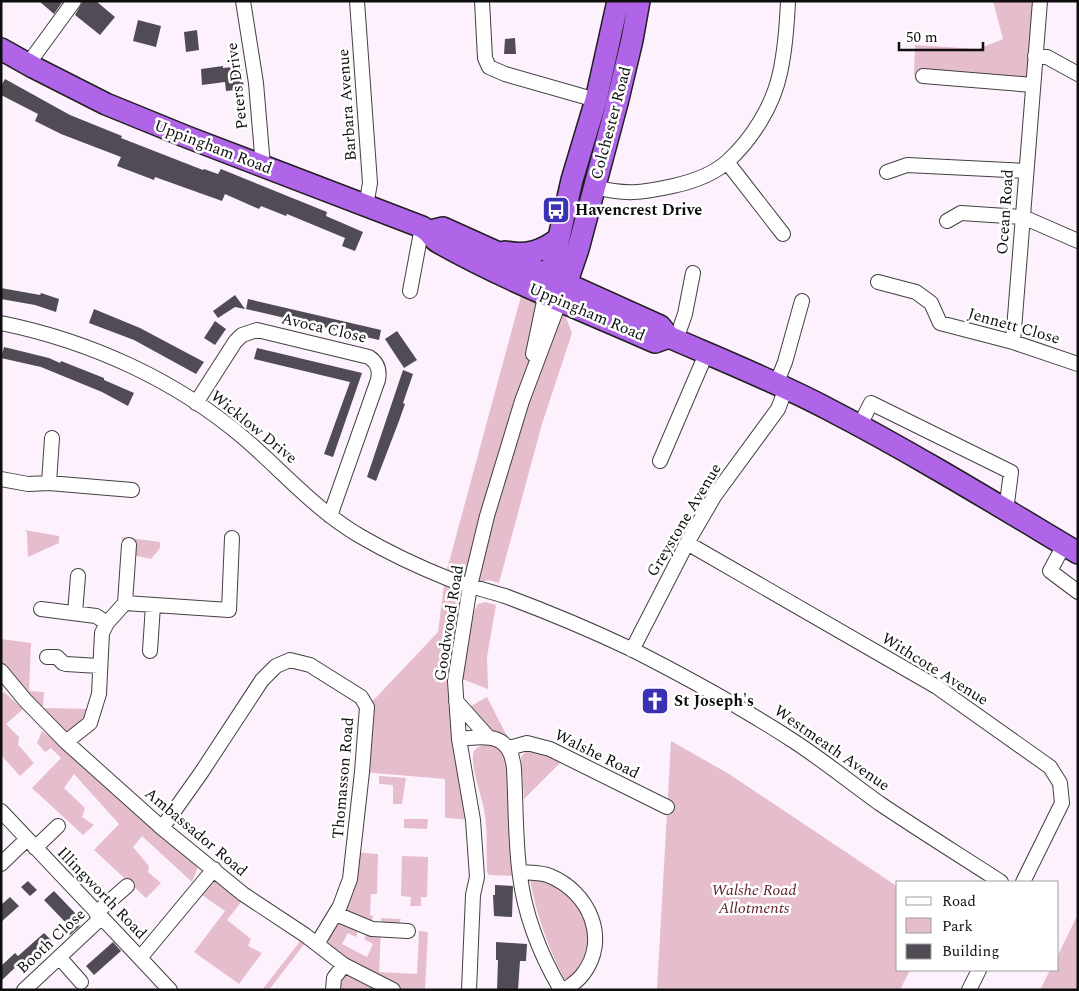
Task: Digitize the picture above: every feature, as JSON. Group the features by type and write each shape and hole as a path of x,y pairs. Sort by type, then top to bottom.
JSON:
{"highway":[{"name":"Colchester Road","path":"555,289 558,239 572,180 596,100 618,1"},
{"name":"Colchester Road","path":"555,289 578,249 617,103 639,1"},
{"name":"Uppingham Road","path":"1,49 106,104 187,138 427,229 443,228 491,250 555,289 655,342 672,339 782,386 860,425 1071,549"},
{"name":"Uppingham Road","path":"427,229 435,241 555,289"},
{"path":"491,250 532,254 548,247 558,239"}],"street":[{"path":"28,64 74,1"},
{"name":"Peters Drive","path":"243,1 256,83 263,166"},
{"name":"Barbara Avenue","path":"357,1 370,183 366,206"},
{"path":"482,1 485,58 489,67 505,74 596,100"},
{"path":"594,187 624,193 642,193 693,181 727,162 752,134 770,103 780,76 788,1"},
{"name":"Ocean Road","path":"1013,342 1040,1"},
{"path":"1036,56 1047,57 1078,74"},
{"path":"923,76 1033,85"},
{"path":"727,162 782,234"},
{"path":"887,172 907,165 1026,170"},
{"path":"947,221 961,213 1023,218 1078,241"},
{"path":"410,291 427,229"},
{"path":"672,339 685,314 693,273"},
{"name":"Jennett Close","path":"878,282 916,292 931,303 940,323 1013,342 1078,364"},
{"name":"Goodwood Road","path":"469,990 473,896 477,876 473,820 459,739 455,682 470,586 487,516 555,289"},
{"name":"Greystone Avenue","path":"632,650 687,543 715,495 778,409 783,396 779,377 802,301"},
{"name":"Wicklow Drive","path":"1,323 57,337 108,355 154,378 196,403 242,437 330,516 385,550 470,586"},
{"name":"Avoca Close","path":"196,403 235,342 242,335 251,331 267,332 370,356 379,369 378,380 330,516"},
{"path":"660,461 706,354"},
{"path":"860,425 871,403 1011,472 1006,511"},
{"path":"49,483 52,438"},
{"path":"1,479 28,484 49,483 132,490"},
{"path":"125,603 229,610 232,538"},
{"name":"Withcote Avenue","path":"687,543 937,687 1050,767 1060,783 1062,803 1023,881"},
{"path":"66,742 90,723 99,694 102,633 107,623 125,603 129,545"},
{"name":"Uppingham Road","path":"1071,549 1050,572 1078,592"},
{"path":"75,613 78,576"},
{"name":"Westmeath Avenue","path":"470,586 566,619 632,650 760,719 796,742 879,803 999,881"},
{"path":"150,651 153,605"},
{"path":"41,609 96,616 107,623"},
{"path":"48,656 56,657 66,664 100,666"},
{"name":"Thomasson Road","path":"162,828 201,773 262,680 276,666 290,660 310,665 362,697 367,707 350,879 336,914 317,944"},
{"name":"Ambassador Road","path":"1,671 25,700 66,742 162,828 243,894 317,944 344,965 393,990"},
{"path":"456,701 488,737"},
{"path":"459,739 488,737 502,742 509,748 514,769 520,872 526,906 534,935 560,989 582,975 592,958 595,940 594,922 579,895 562,881 548,875 520,872"},
{"name":"Walshe Road","path":"509,748 527,743 550,749 667,808"},
{"name":"Illingworth Road","path":"1,811 140,958 214,869"},
{"path":"1,864 58,826"},
{"name":"Booth Close","path":"24,990 59,957 127,886"},
{"path":"336,914 372,929 408,931"},
{"path":"59,957 81,982"},
{"path":"140,958 170,990"},
{"path":"333,990 334,978 344,965"},
{"path":"969,990 978,971"}],"green space":[{"path":"993,1 1040,1 1033,85 914,75 915,45 978,49 1003,39"},
{"path":"521,296 560,302 572,333 542,424 499,583 488,580 470,586 452,678 473,820 445,818 445,779 362,772 367,707 438,632 445,577"},
{"path":"25,530 59,536 59,543 28,557 27,533"},
{"path":"122,537 160,542 160,548 151,559 123,553"},
{"path":"485,602 496,605 487,657 488,689 462,679 474,612 478,604"},
{"path":"1,639 31,643 29,691 44,692 43,708 94,709 66,742 34,710 23,709 25,700 1,671"},
{"path":"4,692 23,709 6,724 19,737 18,745 34,763 20,776 1,755 1,695"},
{"path":"487,697 510,742 482,727 464,710"},
{"path":"42,731 88,763 198,867 192,882 142,836 133,847 149,866 148,872 161,883 146,898 94,850 119,824 74,774 64,788 85,808 82,817 94,825 83,835 32,788 61,758 51,748 45,752 37,743"},
{"name":"Walshe Road Allotments","path":"671,741 729,774 896,886 896,971 910,971 900,990 657,990"},
{"path":"491,744 503,754 509,770 516,876 489,875 487,872 485,817 474,771 473,756 477,747"},
{"path":"532,744 565,758 524,799 521,757"},
{"path":"379,776 406,778 402,804 393,804 393,785 379,784"},
{"path":"404,819 428,819 427,829 404,828"},
{"path":"353,852 378,854 377,894 371,894 370,915 373,916 368,928 360,925 356,937 348,933 342,944 367,957 373,944 364,939 367,933 381,930 379,972 417,974 419,931 428,932 425,990 333,990 344,965 317,944 326,928"},
{"path":"402,856 428,857 427,897 421,897 421,906 410,906 411,897 401,896"},
{"path":"219,874 246,896 227,920 251,939 248,946 262,953 239,984 194,952 225,911 202,895"},
{"path":"541,878 569,895 586,918 588,935 586,953 579,969 570,978 564,979 539,918 530,879"},
{"path":"1078,914 1078,990 1040,990 1050,971 1059,971 1059,953"},
{"path":"381,918 401,919 396,930 381,930"},
{"path":"305,935 309,938 269,990 262,990"}],"building":[{"path":"39,1 63,1 54,14"},
{"path":"83,1 96,1 115,17 100,35 75,15"},
{"path":"138,20 161,26 156,47 133,41"},
{"path":"197,30 199,50 186,52 184,32"},
{"path":"515,38 516,54 504,54 505,39"},
{"path":"223,66 223,68 241,66 244,89 226,91 225,82 202,85 201,69"},
{"path":"5,79 70,115 122,136 121,138 203,170 218,174 221,169 327,212 326,216 363,232 355,251 342,246 345,238 287,214 286,216 261,206 259,209 225,194 222,201 155,177 154,180 117,166 121,157 61,134 35,121 38,114 1,95 1,86"},
{"path":"1,288 40,295 41,293 59,299 56,312 35,305 1,299"},
{"path":"235,295 245,309 235,307 218,318 213,311"},
{"path":"248,299 381,330 379,340 246,309"},
{"path":"94,309 140,328 204,362 196,374 134,340 89,323"},
{"path":"215,321 226,329 215,345 204,338"},
{"path":"397,331 417,360 404,368 385,339"},
{"path":"4,347 49,358 60,363 61,361 104,378 104,380 134,393 128,406 102,392 41,367 1,358"},
{"path":"257,348 362,373 333,457 324,454 350,382 254,359"},
{"path":"403,370 413,374 403,403 405,404 376,481 367,477"},
{"path":"28,881 37,890 30,896 21,887"},
{"path":"495,885 513,886 512,917 494,916 493,895 495,895"},
{"path":"54,891 76,914 71,918 80,926 70,935 62,927 66,923 44,900"},
{"path":"10,897 19,906 1,922 1,905"},
{"path":"44,933 52,941 26,965 22,961 1,981 1,966 15,953 18,956"},
{"path":"113,942 121,951 94,975 86,966"},
{"path":"496,942 527,944 526,961 520,961 518,990 497,990 498,960 496,960"}],"place":[{"name":"Havencrest Drive","path":"556,210"},
{"name":"St Joseph's","path":"655,701"}]}
